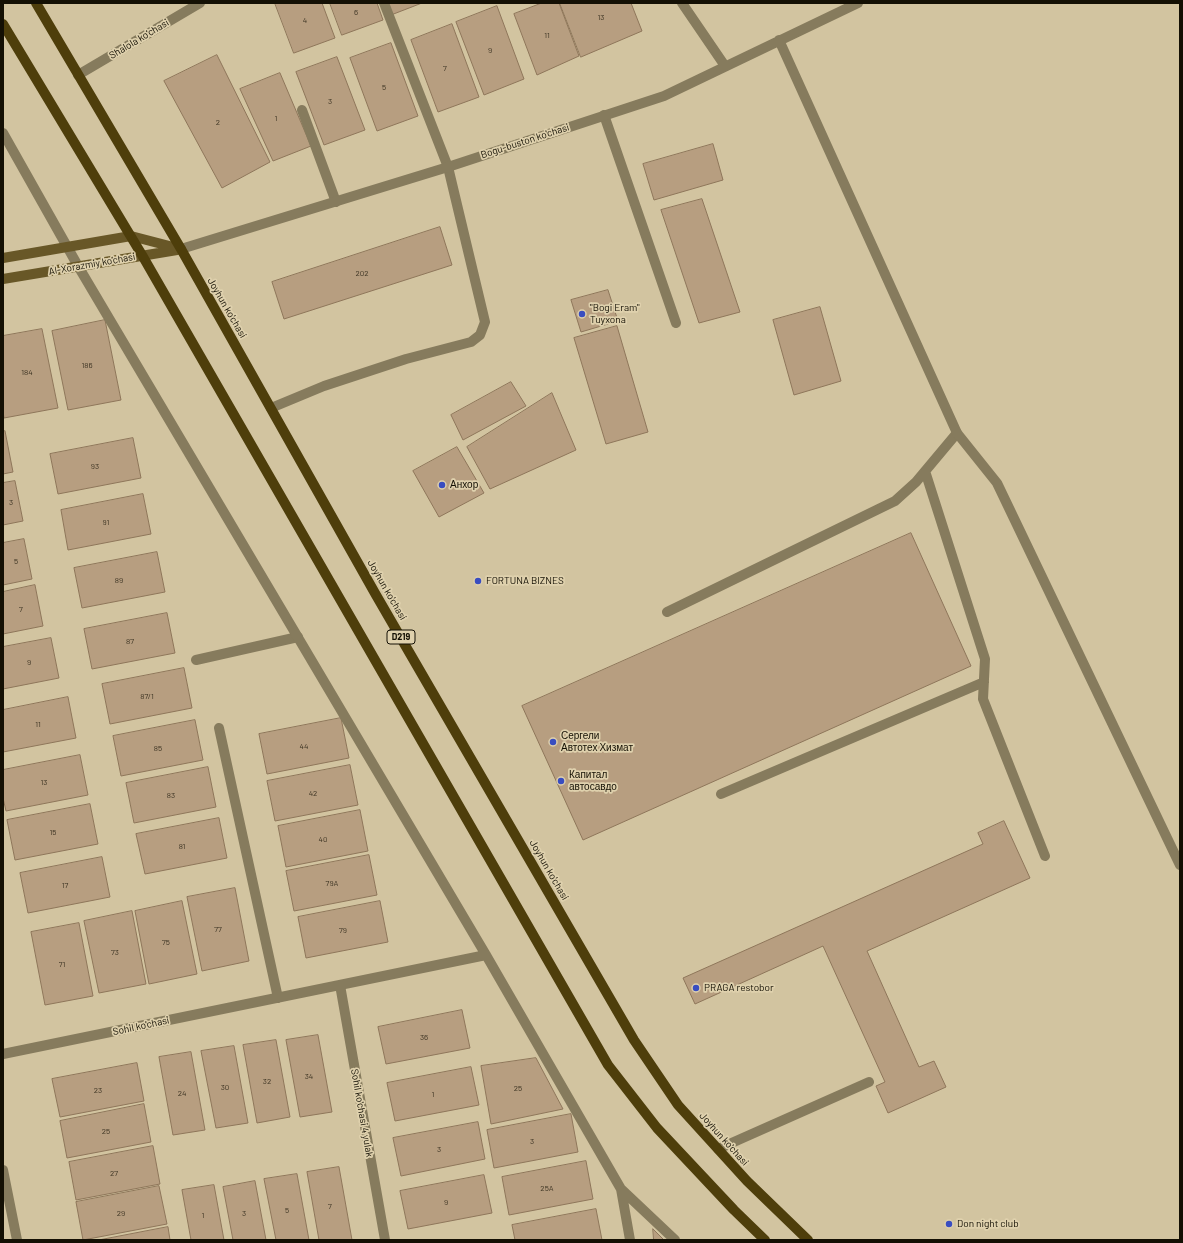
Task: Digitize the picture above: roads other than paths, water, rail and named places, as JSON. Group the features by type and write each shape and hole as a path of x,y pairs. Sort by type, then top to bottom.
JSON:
{"main road":[{"name":"Joyhun ko'chasi","path":"36,3 181,249 376,596 634,1040 678,1105 747,1181 808,1240"},
{"path":"3,24 131,236 608,1065 657,1128 734,1210 765,1240"},
{"path":"131,236 181,249"},
{"name":"Al-Xorazmiy ko’chasi","path":"3,258 131,236"},
{"name":"Al-Xorazmiy ko’chasi","path":"3,278 181,249"}],"street":[{"name":"Shalola ko'chasi","path":"78,75 200,3"},
{"path":"271,408 332,384 406,360 470,342 480,334 484,322 448,167 384,3"},
{"path":"682,3 725,66"},
{"name":"Bogu-buston ko'chasi","path":"181,249 448,167 664,96 858,3"},
{"path":"779,40 957,433 997,483 1180,865"},
{"path":"302,110 336,202"},
{"path":"604,115 676,323"},
{"path":"3,133 78,266 486,955 621,1189 675,1240"},
{"path":"667,612 895,501 916,482 957,433"},
{"path":"925,471 985,659 983,699 1045,856"},
{"path":"196,660 298,637"},
{"path":"721,794 984,682"},
{"path":"219,728 278,998"},
{"name":"Sohil ko'chasi","path":"3,1054 486,955"},
{"name":"Sohil ko'chasi 4 yulak","path":"340,985 385,1240"},
{"path":"718,1149 869,1082"},
{"path":"3,1170 17,1240"},
{"path":"621,1189 630,1240"}],"place":[{"name":"\"Bogi Eram\" Tuyxona","path":"582,314"},
{"name":"Анхор","path":"442,485"},
{"name":"FORTUNA BIZNES","path":"478,581"},
{"name":"Сергели Автотех Хизмат","path":"553,742"},
{"name":"Капитал автосавдо","path":"561,781"},
{"name":"PRAGA restobor","path":"696,988"},
{"name":"Don night club","path":"949,1224"}]}
